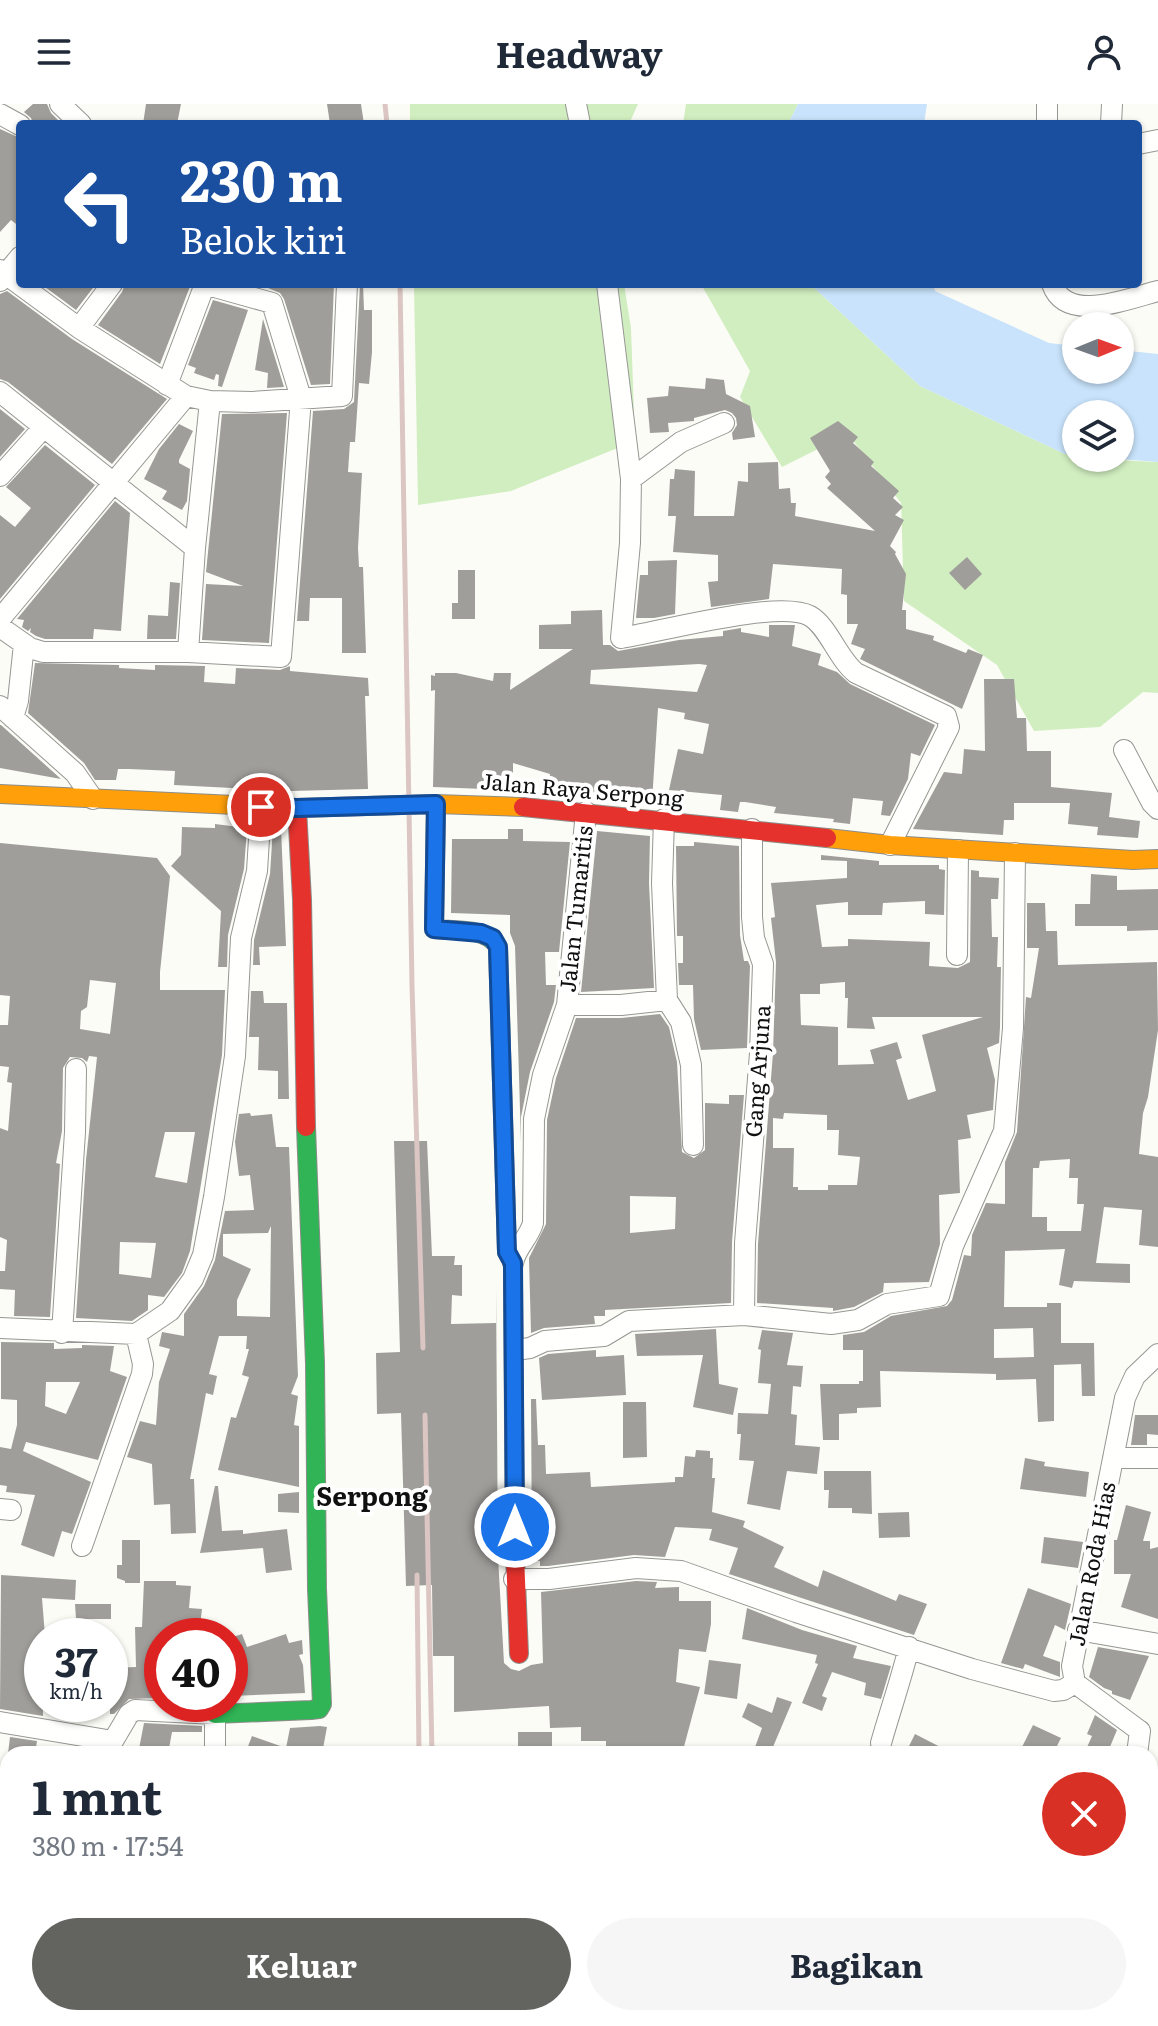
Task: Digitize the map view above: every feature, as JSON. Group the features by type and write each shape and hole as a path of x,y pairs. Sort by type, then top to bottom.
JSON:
{"street":[{"path":"60,104 77,120"},
{"path":"21,288 186,396 210,401 252,402 342,396 345,390 347,288"},
{"path":"79,328 109,288"},
{"path":"167,385 203,288"},
{"path":"0,627 24,644 43,652 188,652 281,657 301,398 272,303 219,288"},
{"path":"607,288 631,479 630,543 621,638 735,616 776,612 806,614 817,622 848,667 856,673 948,718 949,727 890,845"},
{"path":"1053,288 1056,295 1076,307 1158,291"},
{"path":"0,392 195,548"},
{"path":"0,619 186,396"},
{"path":"188,652 210,401"},
{"path":"631,479 681,442 724,423"},
{"path":"0,476 43,428"},
{"path":"24,644 18,701 7,712 75,773 93,799"},
{"path":"1124,750 1158,809"},
{"name":"Jalan Raya Serpong","path":"0,794 261,807 436,804 586,812 890,845 1158,859"},
{"path":"436,804 434,929 481,933 493,938 498,947 507,1252 513,1263 514,1579 519,1654"},
{"path":"0,1328 136,1334 170,1311 193,1279 203,1255 235,1056 241,938 257,871 261,807"},
{"path":"248,1713 311,1710 319,1709 322,1704 316,1558 315,1363 297,808"},
{"name":"Jalan Tumaritis","path":"513,1263 517,1248 532,1226 534,1119 543,1075 567,1005 586,812"},
{"path":"664,819 662,883 667,1000 681,1022 691,1065 693,1145"},
{"name":"Gang Arjuna","path":"744,1315 745,1243 763,992 763,964 754,938 752,917 752,829"},
{"path":"957,955 958,850"},
{"path":"515,1350 545,1341 604,1336 629,1321 744,1315 831,1324 858,1320 887,1304 940,1295 953,1246 1004,1131 1013,1028 1015,853"},
{"path":"567,1005 621,1005 667,1000"},
{"path":"62,1333 76,1069"},
{"path":"82,1546 142,1374 143,1364 136,1334"},
{"name":"Jalan Roda Hias","path":"1075,1683 1072,1666 1078,1630 1131,1383 1158,1354"},
{"path":"1113,1458 1158,1458"},
{"path":"514,1579 549,1579 636,1568 681,1571 972,1669 1054,1691 1075,1683 1149,1731"},
{"path":"1078,1630 1158,1644"},
{"path":"881,1743 909,1647"},
{"path":"114,1746 129,1714 135,1710 144,1710"},
{"path":"0,1722 104,1746"},
{"path":"215,1722 215,1746"}],"green space":[{"path":"410,104 638,104 631,120 410,120"},
{"path":"686,104 798,104 790,120 684,120"},
{"path":"414,288 625,288 631,328 635,441 511,491 418,505"},
{"path":"703,288 814,288 920,386 1062,453 1062,472 1134,472 1134,461 1158,462 1158,693 1143,692 1100,727 1034,731 997,665 904,601 901,503 848,434 782,467 740,397 750,371"}],"water":[{"path":"798,104 927,104 925,120 790,120"},
{"path":"814,288 934,288 1049,343 1062,344 1062,384 1134,384 1134,351 1158,354 1158,462 1134,460 1134,400 1062,400 1062,453 920,386"}],"building":[{"path":"33,104 47,104 58,120 32,120 24,112"},
{"path":"146,104 181,104 178,120 144,120"},
{"path":"327,104 361,104 363,120 329,120"},
{"path":"0,129 16,136 16,224 11,220 0,232"},
{"path":"46,288 93,288 76,310"},
{"path":"124,288 189,288 160,364 98,325"},
{"path":"268,288 334,288 330,384 311,385 280,293"},
{"path":"360,288 363,288 364,310 372,310 372,352 369,384 359,383 355,442 350,442 348,472 362,473 358,548 359,567 363,567 366,653 342,653 342,598 310,598 309,621 297,621 313,411 344,409 354,402"},
{"path":"7,291 72,339 167,399 112,464 8,382 0,379 0,294"},
{"path":"213,300 248,310 222,387 218,386 219,375 216,374 214,380 194,373 196,368 188,365"},
{"path":"263,319 284,387 267,388 268,373 255,370"},
{"path":"706,378 724,380 726,394 750,406 755,437 733,440 736,418 725,410 694,418 694,421 668,423 669,432 650,433 647,398 668,396 669,386 705,389"},
{"path":"0,409 25,429 0,457"},
{"path":"287,413 269,643 202,640 206,584 243,586 206,572 222,414"},
{"path":"838,421 858,437 853,443 874,462 871,466 899,491 893,498 903,507 895,515 904,520 890,546 906,574 902,610 906,610 906,629 934,636 933,640 966,653 968,649 983,655 962,709 860,659 865,649 851,644 858,624 847,624 847,595 841,594 842,569 773,564 769,599 711,607 708,582 718,581 718,555 673,552 676,516 668,516 670,479 674,479 675,469 695,471 694,516 734,516 738,481 748,482 748,463 778,462 779,489 790,488 791,503 796,503 795,516 875,531 827,488 831,484 825,477 830,471 810,438"},
{"path":"179,424 193,431 179,460 190,469 187,501 182,510 162,499 167,491 144,479 159,449"},
{"path":"45,445 95,485 0,599 0,515 15,527 31,508 6,487"},
{"path":"115,501 130,513 121,631 94,629 93,639 45,639 30,632 31,628 28,631 22,627 24,620 17,619"},
{"path":"967,557 982,574 965,590 949,573"},
{"path":"677,560 675,614 636,618 640,575 648,575 648,561"},
{"path":"458,570 475,570 475,619 452,619 452,603 458,603"},
{"path":"170,582 180,583 176,639 147,639 148,615 168,616"},
{"path":"602,610 603,645 610,645 618,651 723,636 723,631 741,628 741,632 769,637 769,625 795,625 792,646 821,654 818,665 837,672 850,684 935,725 920,756 911,753 908,779 890,816 881,815 883,801 853,798 850,824 833,822 834,819 774,813 776,807 745,802 740,802 738,812 720,810 722,795 669,790 678,749 703,754 709,724 684,719 685,713 658,708 652,802 548,791 550,774 513,763 513,790 433,787 435,690 431,691 431,675 456,673 493,681 494,673 511,673 510,690 573,649 539,649 539,625 571,624 571,611","holes":["707,665 697,692 590,684 591,670"]},
{"path":"35,663 119,665 119,668 155,670 155,665 205,666 204,682 235,684 236,668 280,670 290,666 290,671 368,678 369,696 365,696 368,789 291,791 174,785 175,771 129,769 118,769 116,780 95,780 84,763 28,713"},
{"path":"984,679 1014,679 1017,718 1026,718 1027,751 1051,751 1051,787 1112,793 1109,817 1140,821 1138,838 1097,835 1098,827 1068,824 1070,803 1014,803 1014,820 1004,820 1003,835 913,829 944,772 962,774 964,749 985,751"},
{"path":"1,725 61,779 0,768"},
{"path":"215,824 247,828 244,869 228,935 227,967 218,967 221,911 171,866 181,855 182,827 215,828"},
{"path":"273,827 281,828 286,946 259,947 260,965 253,965 254,940 270,874"},
{"path":"508,829 523,829 523,841 570,842 559,952 545,952 546,985 556,985 554,1002 530,1072 521,1117 521,1142 515,946 510,933 510,915 451,913 452,839 508,839"},
{"path":"597,831 650,836 654,988 581,992"},
{"path":"694,842 739,846 740,935 744,961 748,961 750,966 747,1048 701,1050 694,1019 693,985 679,985 678,963 683,963 683,936 677,936 676,846 694,846"},
{"path":"0,843 157,858 170,876 160,990 225,990 222,1055 190,1251 182,1273 164,1297 148,1295 148,1310 132,1321 76,1318 86,1160 97,1057 89,1056 87,1062 82,1058 70,1057 63,1068 50,1317 14,1316 15,1290 0,1289 0,1271 5,1271 7,1240 0,1237 0,1128 8,1131 12,1083 7,1082 9,1067 0,1066 0,1025 8,1025 10,996 0,995","holes":["90,980 116,983 110,1034 80,1029 81,1011 87,1007","165,1132 195,1132 187,1183 155,1177","120,1242 156,1243 151,1278 119,1274"]},
{"path":"821,855 879,861 879,865 939,865 939,869 945,870 944,915 925,914 925,901 883,903 882,915 848,915 848,902 816,905 822,947 848,946 848,939 930,942 929,966 958,968 970,962 971,870 979,871 979,877 999,878 998,899 991,899 992,937 998,937 997,967 1001,967 999,1043 987,1048 995,1080 993,1110 967,1115 971,1138 958,1140 960,1193 939,1195 940,1244 929,1282 884,1283 883,1292 854,1307 833,1311 833,1308 757,1303 758,1244 773,1053 776,962 771,883 847,878 847,861 821,860","holes":["845,982 847,1028 875,1029 872,1017 983,1017 922,1035 936,1091 908,1100 896,1060 902,1058 897,1042 870,1050 874,1064 838,1065 838,1027 801,1025 800,994 820,994 820,984","784,1113 827,1115 827,1130 839,1130 838,1155 860,1157 857,1185 828,1185 828,1190 798,1190 798,1187 793,1187 794,1148 773,1148 773,1118 783,1119"]},
{"path":"1091,874 1117,876 1117,890 1158,889 1158,930 1127,931 1127,926 1075,926 1075,904 1090,904"},
{"path":"1027,903 1045,903 1046,931 1057,931 1058,965 1157,962 1158,1030 1139,1154 1158,1157 1158,1247 1139,1245 1142,1210 1104,1207 1096,1263 1130,1264 1130,1283 1074,1281 1072,1288 1059,1285 1065,1249 1005,1251 1004,1307 1047,1307 1047,1303 1061,1303 1061,1343 1094,1343 1095,1396 1082,1396 1081,1364 1054,1365 1054,1421 1038,1422 1036,1379 996,1380 996,1374 880,1371 881,1407 857,1408 857,1413 839,1414 839,1440 823,1440 820,1384 859,1384 863,1381 863,1350 843,1350 843,1335 864,1332 891,1316 947,1306 952,1300 964,1255 971,1256 972,1235 986,1203 1005,1204 1005,1162 1017,1132 1026,997 1031,998 1039,948 1027,948","holes":["1070,1159 1069,1178 1078,1178 1077,1204 1084,1204 1081,1231 1047,1231 1047,1217 1032,1217 1033,1168 1039,1168 1040,1161","1033,1328 1034,1357 994,1358 994,1329"]},
{"path":"251,991 263,991 264,1003 287,1003 289,1099 278,1099 278,1071 258,1070 259,1037 249,1037"},
{"path":"660,1014 669,1027 677,1062 682,1152 694,1158 705,1150 705,1103 729,1104 729,1095 744,1095 732,1242 731,1303 605,1310 605,1316 594,1316 595,1324 544,1328 531,1333 529,1258 546,1224 547,1120 556,1078 576,1018","holes":["630,1196 676,1197 675,1229 630,1233"]},
{"path":"239,1114 272,1114 276,1147 289,1147 298,1376 291,1394 298,1396 294,1425 299,1426 299,1487 218,1470 231,1417 236,1418 249,1377 242,1375 249,1349 246,1349 247,1336 219,1336 209,1374 217,1376 213,1395 206,1393 190,1479 194,1479 196,1533 171,1534 170,1504 154,1505 152,1464 127,1457 140,1421 156,1425 159,1382 170,1349 159,1346 162,1332 184,1336 184,1314 204,1286 215,1260 225,1211 254,1210 250,1175 239,1176 235,1142","holes":["271,1226 270,1317 237,1316 237,1300 251,1269 223,1256 223,1234 268,1233"]},
{"path":"394,1141 427,1141 432,1256 455,1256 454,1265 462,1265 462,1296 452,1295 451,1324 496,1323 496,1286 498,1557 504,1663 519,1671 543,1663 541,1592 636,1581 657,1582 655,1588 679,1587 679,1601 711,1601 706,1652 679,1649 676,1682 700,1687 684,1746 606,1746 606,1741 581,1741 581,1727 550,1728 549,1706 454,1712 454,1656 433,1656 432,1585 406,1586 401,1413 377,1414 376,1353 400,1352"},
{"path":"716,1329 719,1384 738,1388 733,1415 693,1407 703,1355 637,1356 635,1334"},
{"path":"762,1330 793,1333 787,1365 803,1366 801,1387 793,1386 791,1414 797,1415 795,1445 820,1447 817,1474 787,1471 780,1510 747,1504 754,1461 739,1460 741,1434 737,1434 738,1413 768,1414 771,1384 758,1383 761,1350 758,1349"},
{"path":"1,1342 54,1343 54,1349 82,1348 82,1345 114,1346 110,1371 127,1377 98,1460 26,1442 23,1451 91,1482 72,1534 62,1531 54,1557 21,1545 35,1495 6,1492 7,1486 0,1485 0,1447 11,1449 17,1425 17,1400 1,1399","holes":["46,1382 80,1382 66,1414 45,1406"]},
{"path":"596,1350 596,1357 624,1355 626,1395 542,1400 539,1358 548,1354"},
{"path":"531,1399 536,1399 538,1445 545,1445 546,1474 590,1472 591,1487 675,1482 675,1477 683,1477 685,1456 695,1457 696,1450 710,1451 710,1458 713,1458 712,1478 715,1478 712,1512 745,1521 743,1527 784,1547 774,1567 818,1587 823,1570 896,1601 899,1594 927,1604 914,1635 729,1574 738,1548 709,1540 712,1529 675,1527 665,1557 634,1555 540,1566 540,1561 532,1561"},
{"path":"623,1402 646,1402 647,1457 623,1458"},
{"path":"1135,1415 1158,1415 1158,1435 1147,1434 1147,1445 1131,1445"},
{"path":"1025,1458 1045,1462 1044,1466 1089,1472 1086,1497 1020,1489"},
{"path":"824,1471 871,1471 872,1514 852,1513 852,1508 828,1508 829,1490 824,1490"},
{"path":"215,1486 218,1486 222,1531 243,1530 243,1534 287,1529 292,1570 266,1573 263,1548 200,1553"},
{"path":"299,1492 299,1513 278,1512 278,1494"},
{"path":"1126,1505 1151,1512 1143,1541 1150,1541 1150,1549 1158,1547 1158,1619 1121,1607 1131,1574 1114,1574 1114,1540 1117,1540"},
{"path":"909,1512 910,1537 879,1538 878,1513"},
{"path":"1044,1537 1083,1542 1078,1568 1041,1563"},
{"path":"122,1540 140,1540 140,1583 125,1583 117,1578 117,1565 122,1565"},
{"path":"1,1575 76,1580 75,1600 42,1598 44,1618 24,1618 24,1713 0,1709"},
{"path":"144,1581 176,1581 176,1585 191,1586 189,1608 202,1609 201,1618 144,1618 144,1699 128,1700 128,1667 136,1667 135,1627 142,1627"},
{"path":"1028,1588 1071,1604 1065,1630 1055,1625 1043,1656 1060,1662 1060,1677 1025,1664 1023,1669 1001,1663"},
{"path":"75,1604 111,1604 111,1618 76,1618"},
{"path":"747,1608 802,1630 857,1646 853,1658 891,1666 881,1699 864,1695 866,1683 832,1672 822,1696 827,1698 822,1711 802,1703 818,1664 815,1663 817,1655 742,1639"},
{"path":"286,1634 289,1643 302,1640 303,1654 299,1655 305,1693 248,1695 248,1647"},
{"path":"1098,1647 1149,1656 1130,1700 1112,1694 1112,1691 1089,1677"},
{"path":"709,1660 741,1664 737,1699 704,1694"},
{"path":"777,1697 792,1702 773,1746 755,1746 762,1728 742,1717 748,1703 772,1713"},
{"path":"1095,1715 1117,1730 1110,1746 1088,1746 1092,1736 1087,1734"},
{"path":"144,1723 202,1726 202,1732 172,1732 169,1746 140,1746"},
{"path":"1033,1725 1061,1738 1057,1746 1022,1746"},
{"path":"327,1727 323,1746 286,1746 290,1728"},
{"path":"518,1732 552,1732 552,1746 518,1746"},
{"path":"915,1734 938,1746 909,1746"},
{"path":"252,1736 280,1746 248,1746"},
{"path":"10,1737 37,1741 36,1746 9,1746"}],"railway":[{"path":"385,104 387,120"},
{"path":"400,288 412,985 423,1348"},
{"path":"425,1415 432,1746"},
{"path":"417,1575 419,1746"}],"traffic: fast":[{"path":"436,804 434,929 478,933 498,947 507,1252 513,1263 513,1284"},
{"path":"248,1713 311,1710 319,1709 322,1704 317,1589 315,1363 306,1127"}],"traffic: slow":[{"path":"0,794 297,808 436,804 523,807"},
{"path":"827,838 890,845 1158,859"}],"traffic: jam":[{"path":"523,807 827,838"},
{"path":"297,808 302,900 306,1127"},
{"path":"513,1284 515,1556 519,1654"}],"district":[{"name":"Serpong","path":"372,1497"}],"route":[{"path":"261,807 436,804 434,929 481,933 493,938 498,947 507,1252 513,1263 515,1527"}]}
